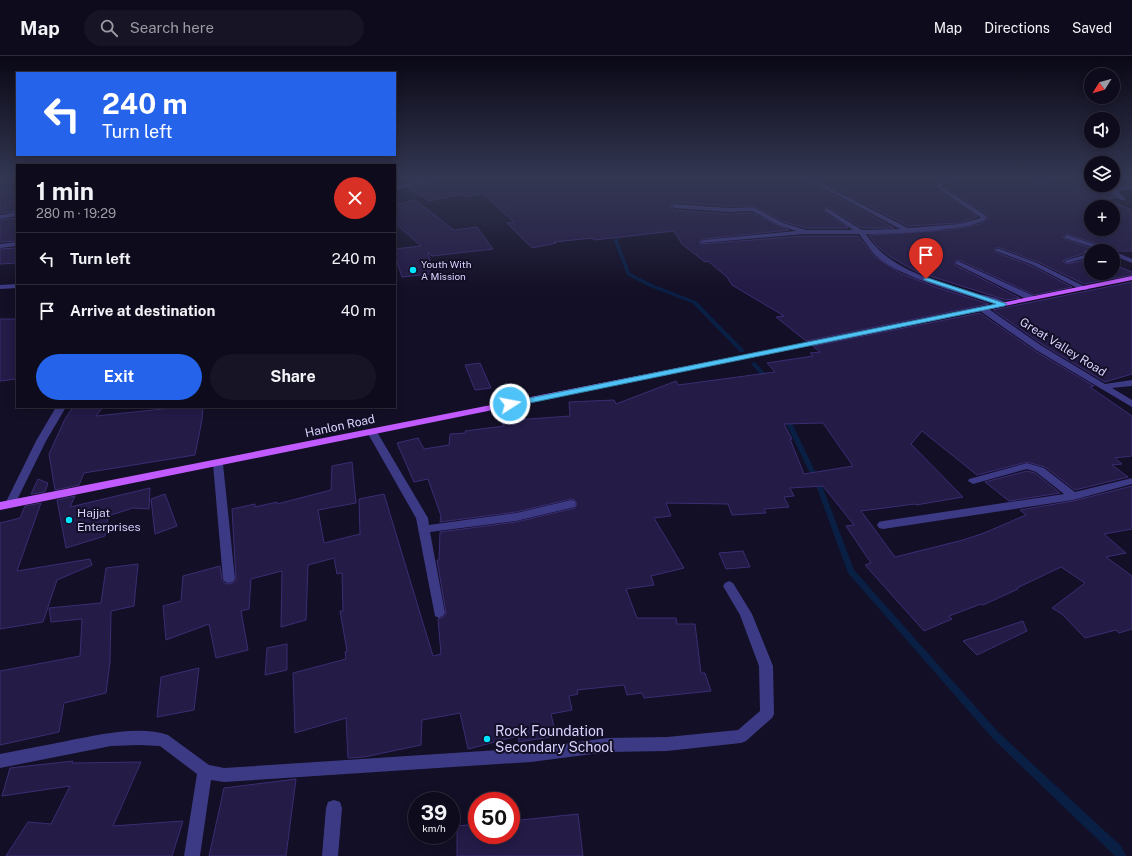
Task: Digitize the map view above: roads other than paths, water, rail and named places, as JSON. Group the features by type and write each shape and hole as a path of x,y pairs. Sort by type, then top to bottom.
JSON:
{"main road":[{"name":"Hanlon Road","path":"5,505 218,464 1132,278"}],"street":[{"path":"765,215 804,232"},
{"path":"834,215 862,233 870,246 879,255 899,268 917,276 1004,304"},
{"path":"879,215 907,230"},
{"path":"703,242 804,232 842,231 862,233 970,224 984,218 981,215"},
{"path":"1067,237 1088,244"},
{"path":"0,246 16,244"},
{"path":"998,250 1041,266 1084,288"},
{"path":"1067,260 1084,256"},
{"path":"1120,256 1132,261"},
{"path":"958,263 1031,298"},
{"path":"0,287 16,286"},
{"name":"Great Valley Road","path":"983,309 1039,348 1132,404"},
{"path":"1103,387 1132,383"},
{"path":"5,505 60,408"},
{"path":"372,432 419,512 425,529 439,613"},
{"path":"218,464 229,579"},
{"path":"973,481 1027,466 1040,470 1074,496"},
{"path":"883,525 1074,496 1132,481"},
{"path":"425,529 516,517 571,504"},
{"path":"0,761 111,739 139,738 162,740 205,771 224,775 531,755 608,745 667,744 741,736 767,714 766,666 746,614 730,586"},
{"path":"192,856 205,771"},
{"path":"330,856 334,808"}],"waterway":[{"path":"620,231 616,241 628,274 652,286 694,302 742,351"},
{"path":"754,364 768,380"},
{"path":"786,417 820,488 851,571 996,736 1117,850 1121,856"}],"place":[{"name":"Youth With A Mission","path":"413,270"},
{"name":"Hajjat Enterprises","path":"69,520"},
{"name":"Rock Foundation Secondary School","path":"487,739"}]}
